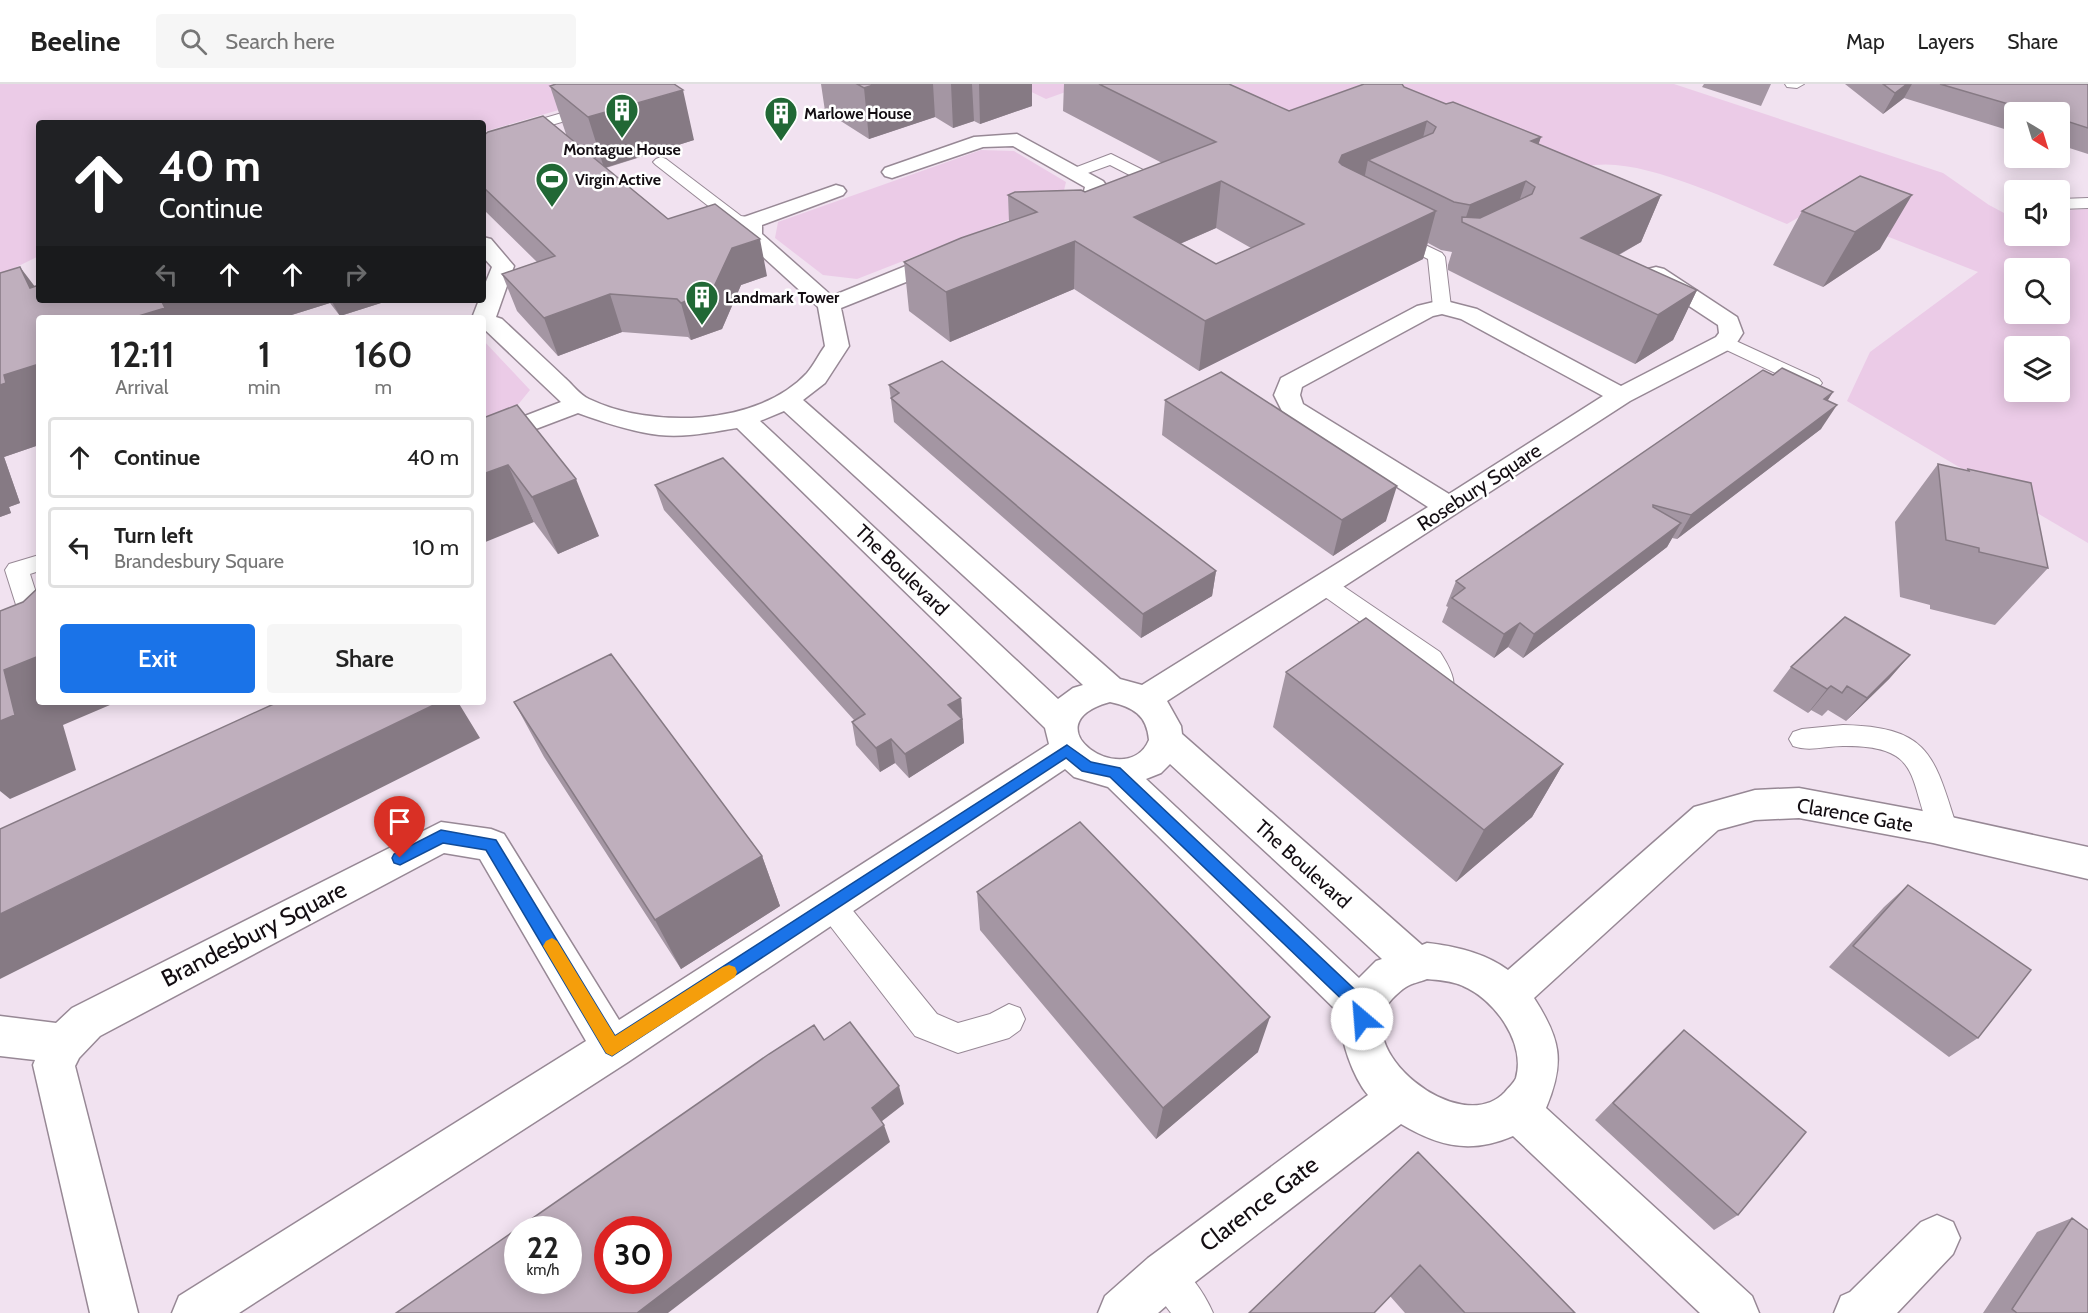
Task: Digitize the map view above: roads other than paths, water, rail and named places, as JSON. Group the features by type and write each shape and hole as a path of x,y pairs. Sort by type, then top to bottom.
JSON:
{"street":[{"path":"892,171 981,141 1017,140 1096,185 1093,199 1038,221"},
{"path":"486,321 494,324 578,404 608,416 659,426 701,426 743,419 787,400 816,378 837,346 830,305 751,236 752,222 836,191"},
{"path":"485,315 503,266 486,247"},
{"path":"830,305 961,252"},
{"path":"1656,274 1729,322 1731,333 1725,342"},
{"path":"1449,507 1292,408 1287,395 1290,383 1425,310 1442,307 1469,314 1621,396"},
{"name":"Rosebury Square","path":"1144,699 1326,586 1621,396 1725,342"},
{"path":"787,400 1110,690"},
{"path":"486,440 578,404"},
{"name":"The Boulevard","path":"743,419 1064,736"},
{"path":"1110,690 1134,694 1144,699 1155,707 1166,728 1161,750 1148,763 1129,771 1115,772 1087,767 1076,760 1064,736 1067,710 1076,700 1097,691 1110,690"},
{"path":"196,1313 612,1048 831,905 1064,736"},
{"name":"The Boulevard","path":"1165,740 1414,963"},
{"path":"1115,772 1364,1010"},
{"name":"Clarence Gate","path":"1508,996 1707,818 1755,806 1799,803 1944,831 2088,863"},
{"name":"Brandesbury Square","path":"114,1313 54,1065 64,1044 86,1022 441,837 491,844 612,1048"},
{"path":"1427,961 1449,963 1470,969 1491,981 1523,1014 1533,1034 1538,1055 1537,1076 1531,1095 1517,1110 1498,1122 1474,1126 1448,1125 1422,1115 1399,1099 1382,1082 1370,1061 1363,1040 1362,1019 1366,1000 1376,984 1390,972 1414,963 1427,961"},
{"path":"0,1036 64,1044"},
{"name":"Clarence Gate","path":"1122,1313 1165,1275 1399,1099"},
{"path":"1517,1110 1736,1313"},
{"path":"1858,1313 1866,1310 1937,1238"}],"lane":[{"path":"486,140 609,104 653,84"},
{"path":"1792,84 1797,84"},
{"path":"1074,173 1111,159 1163,186"},
{"path":"661,162 736,220 752,222"},
{"path":"2070,204 2088,203"},
{"path":"1378,227 1436,257 1458,260"},
{"path":"1436,257 1442,307"},
{"path":"1725,342 1826,389"},
{"path":"22,562 36,630"},
{"path":"1326,586 1431,659 1440,671 1441,683 1438,698 1426,707"},
{"path":"1802,739 1836,735 1892,741 1911,751 1924,773 1944,831"},
{"path":"831,905 926,1025 958,1038 998,1027 1009,1019"},
{"path":"1165,1275 1194,1313"}],"place":[{"name":"Montague House","path":"622,139"},
{"name":"Marlowe House","path":"781,142"},
{"name":"Virgin Active","path":"552,208"},
{"name":"Landmark Tower","path":"702,326"}]}
